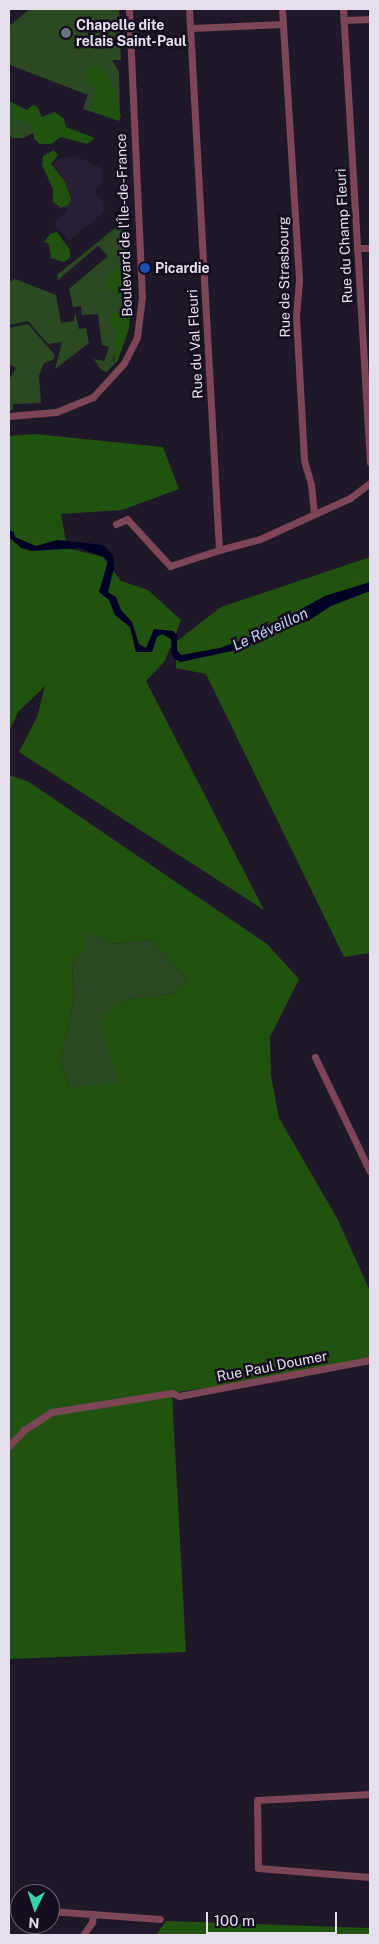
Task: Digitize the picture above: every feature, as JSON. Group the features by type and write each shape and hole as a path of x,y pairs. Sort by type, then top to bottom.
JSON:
{"street":[{"name":"Boulevard de l'Île-de-France","path":"9,416 56,412 93,397 124,364 137,336 142,297 129,9"},
{"name":"Rue du Val Fleuri","path":"190,9 219,550"},
{"name":"Rue de Strasbourg","path":"282,9 299,281 296,316 304,460 311,485 314,514"},
{"name":"Rue du Champ Fleuri","path":"343,9 370,462"},
{"path":"344,20 370,19"},
{"path":"190,28 283,24"},
{"path":"357,248 370,248"},
{"path":"116,524 127,519 170,566 260,538 350,498 370,483"},
{"path":"315,1057 370,1172"},
{"name":"Rue Paul Doumer","path":"9,1446 24,1430 52,1412 172,1393 179,1396 370,1360"},
{"path":"370,1794 257,1800 258,1868 370,1877"},
{"path":"60,1912 160,1919"},
{"path":"83,1935 92,1922 93,1914"}],"shaded area":[{"path":"76,156 101,168 102,184 94,191 105,203 101,207 105,211 69,241 54,223 68,211 62,204 52,166 57,159"}],"green space":[{"path":"30,9 119,9 121,60 112,60 119,72 120,121 83,109 88,95 10,65 9,26"},
{"path":"102,64 115,91 121,118 115,120 92,110 96,90 86,80 89,68"},
{"path":"9,101 27,110 33,105 37,107 42,117 55,112 64,119 66,127 95,138 87,144 61,137 51,144 40,144 34,139 33,125 20,119 12,121 9,136"},
{"path":"12,114 36,121 35,132 23,138 12,138 9,134"},
{"path":"54,150 58,155 51,164 65,182 71,199 68,205 61,208 53,202 53,189 42,165 43,156"},
{"path":"125,220 128,317 113,358 114,364 107,372 101,370 94,359 104,361 109,347 102,345 98,314 82,315 81,306 73,307 69,289 108,256 98,246 58,280 57,275"},
{"path":"57,232 70,250 70,258 64,262 51,258 49,244 44,242 50,234"},
{"path":"126,261 130,269 119,288 123,297 119,298 115,291 106,288 105,284 110,273 116,269 118,263"},
{"path":"15,279 56,295 61,323 74,321 75,312 79,329 86,328 89,343 55,369 62,342 48,344 28,321 9,325 9,282"},
{"path":"123,309 130,315 129,329 117,362 114,363 116,330 108,322 114,312"},
{"path":"28,324 55,355 53,360 44,363 39,376 41,403 13,404 13,410 9,411 9,380 16,368 9,364 9,328"},
{"path":"35,434 163,447 179,489 122,510 61,514 67,548 103,557 121,581 148,590 181,620 165,661 146,681 264,910 19,752 37,717 45,686 18,712 9,732 9,436"},
{"path":"370,557 370,953 344,957 206,674 176,668 176,642 221,607"},
{"path":"9,775 29,782 267,944 299,979 270,1037 271,1076 279,1118 337,1218 370,1291 370,1363 172,1393 186,1652 9,1659","holes":["87,932 111,944 152,940 187,979 174,993 118,1001 100,1022 118,1082 69,1088 61,1059 74,999 72,965 83,952"]},
{"path":"86,931 111,944 152,940 187,979 174,993 118,1001 118,1083 69,1088 61,1059 74,999 72,965 83,952"},
{"path":"166,1921 370,1928 370,1935 156,1935"}],"water":[{"name":"Le Réveillon","path":"9,530 14,532 15,537 36,546 57,540 103,545 113,555 114,568 108,592 116,597 121,610 132,622 139,644 146,648 154,629 173,631 177,635 177,650 181,655 220,648 248,638 325,596 370,582 370,591 331,606 308,621 275,631 241,649 181,662 174,659 171,639 162,634 157,637 152,652 136,652 130,627 115,615 109,600 99,592 108,561 104,557 79,548 32,551 21,548 9,537"}],"place":[{"name":"Chapelle dite relais Saint-Paul","path":"66,33"},
{"name":"Picardie","path":"145,268"}]}
